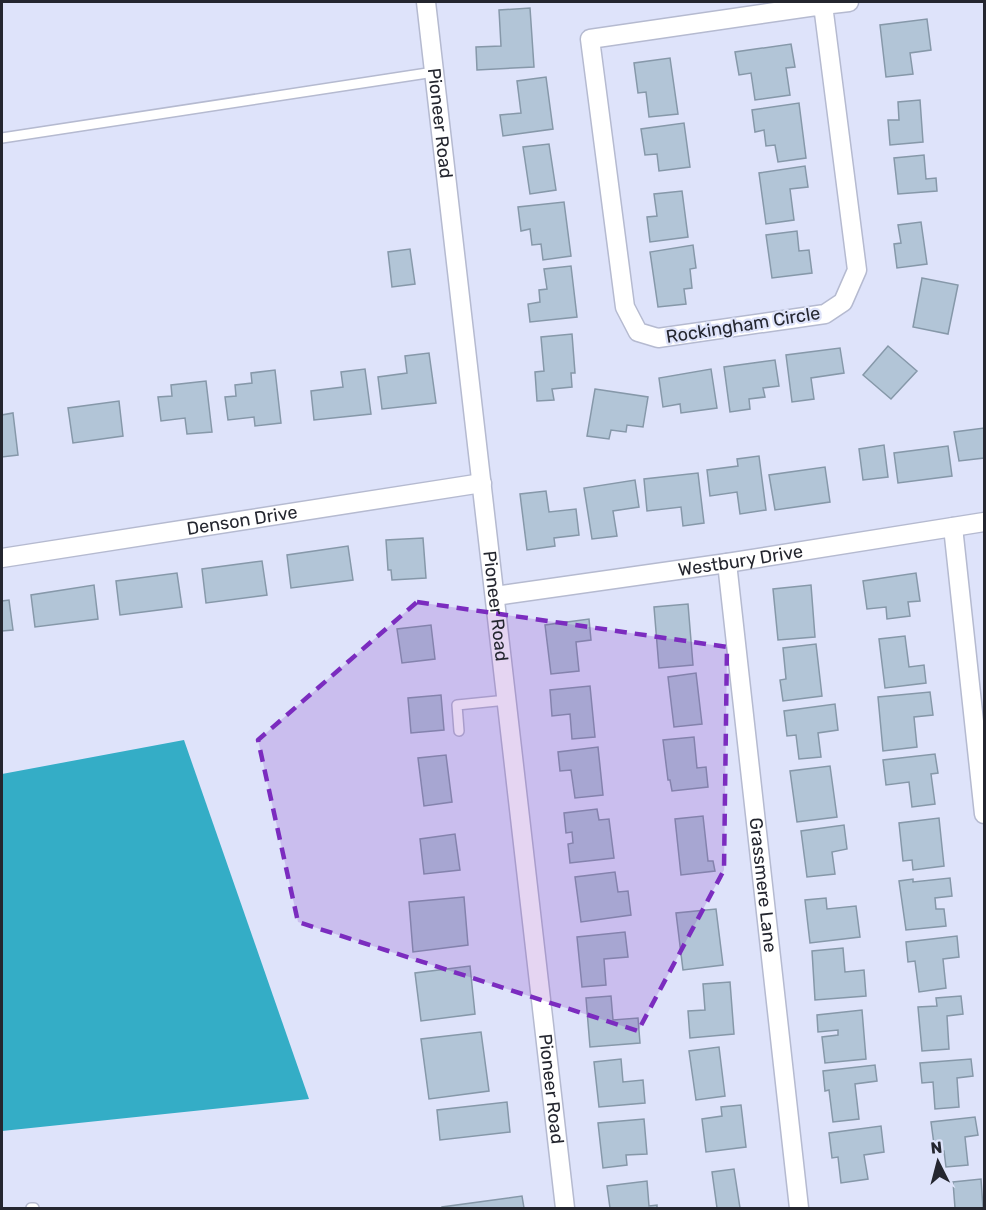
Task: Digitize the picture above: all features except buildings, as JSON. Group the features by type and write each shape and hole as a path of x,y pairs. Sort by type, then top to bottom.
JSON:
{"street":[{"name":"Pioneer Road","path":"426,2 565,1209"},
{"path":"823,5 849,2"},
{"name":"Rockingham Circle","path":"823,5 857,270 843,302 825,314 658,339 638,332 624,307 590,39 823,5"},
{"name":"Denson Drive","path":"2,558 482,483"},
{"name":"Westbury Drive","path":"495,596 727,563 984,522"},
{"path":"953,528 984,814"},
{"name":"Grassmere Lane","path":"727,563 799,1209"}],"lane":[{"path":"2,138 434,72"},
{"path":"459,731 457,705 507,700"}],"highlighted area":[{"path":"417,602 727,647 724,870 638,1031 298,922 258,740"}],"water":[{"path":"184,740 309,1099 2,1131 2,774"}]}
